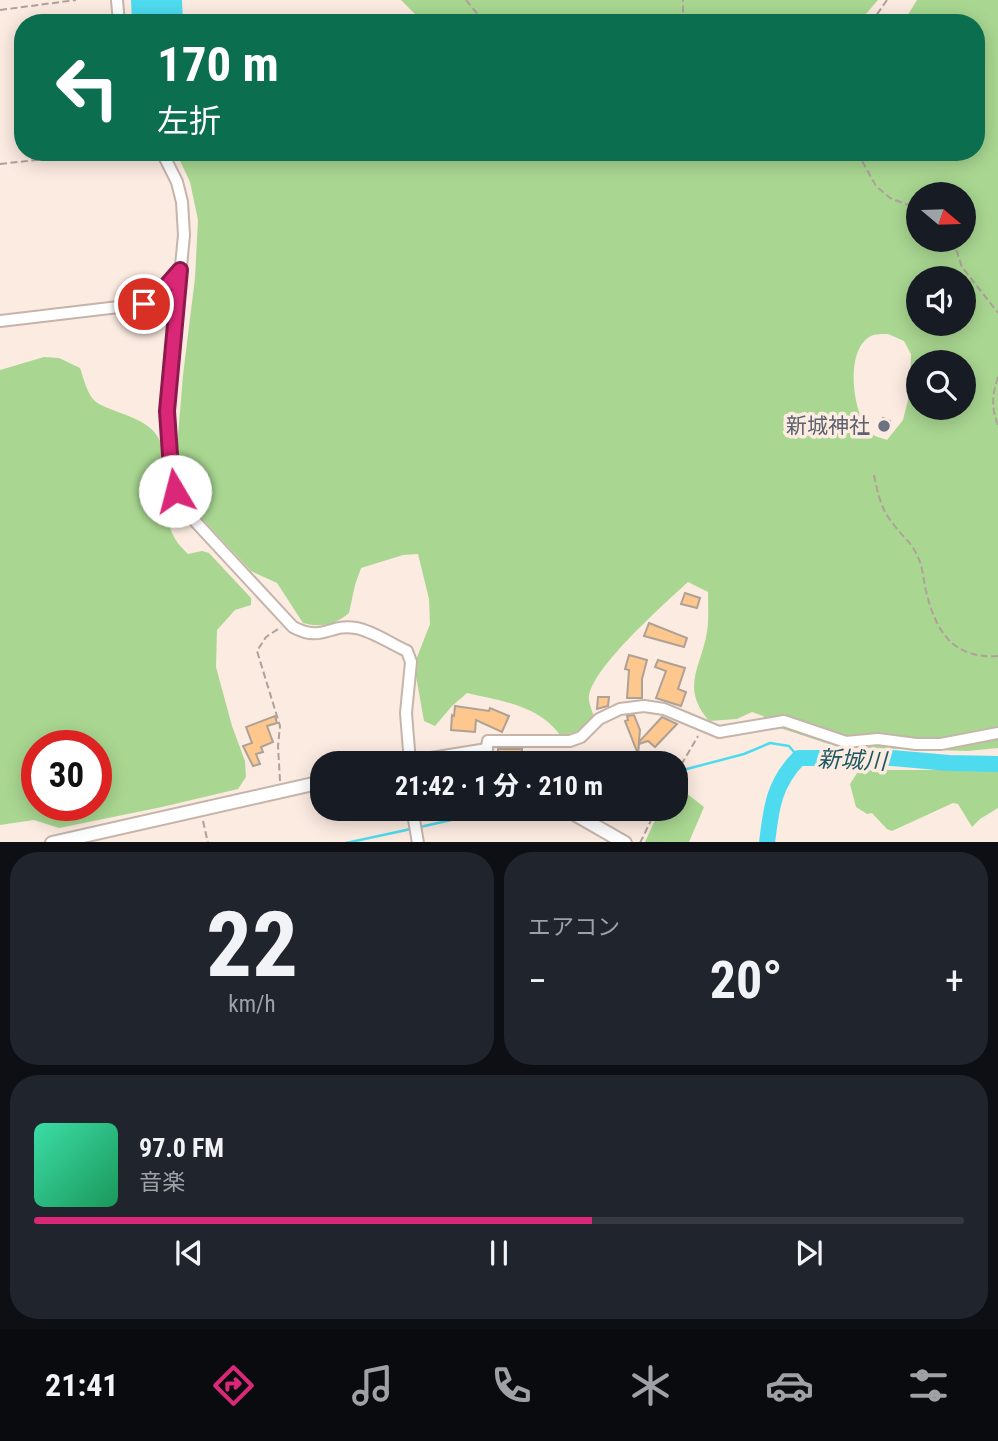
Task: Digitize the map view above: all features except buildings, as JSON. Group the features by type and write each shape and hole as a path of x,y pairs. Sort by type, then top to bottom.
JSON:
{"street":[{"path":"166,161 177,182 182,202 184,235 167,411 175,491 192,518 288,622 305,633 319,634 338,628 357,628 407,650 411,662 407,713 409,751"},
{"path":"0,321 144,304 180,270"},
{"path":"475,751 487,749 488,741 570,741 581,737 599,719 628,707 644,706 664,709 719,732 784,721 846,742 878,739 941,744 998,733"},
{"path":"52,842 310,785"},
{"path":"414,821 418,842"},
{"path":"587,821 625,842"}],"path":[{"path":"0,10 76,0"},
{"path":"466,0 478,14"},
{"path":"0,164 27,161"},
{"path":"862,161 876,186 890,198 906,204"},
{"path":"957,252 962,267 998,313"},
{"path":"998,377 992,395 993,412 998,425"},
{"path":"874,475 884,510 894,526 908,539 919,558 934,617 944,636 962,651 982,657 998,656"},
{"path":"283,791 278,774 280,726 257,651 266,637 288,622"},
{"path":"688,755 697,741 702,725"},
{"path":"200,809 208,842"},
{"path":"640,842 650,821"}],"green space":[{"path":"401,0 878,0 866,14 415,14"},
{"path":"917,0 998,0 998,748 967,751 838,747 774,726 763,716 752,712 737,719 709,721 700,709 694,687 707,632 708,592 688,582 631,636 603,669 589,696 594,717 579,730 560,735 541,717 530,711 467,693 435,726 424,721 414,665 430,624 429,599 418,554 403,555 361,568 349,613 328,624 303,623 277,583 251,571 192,508 176,460 195,278 198,220 190,182 180,161 985,161 985,14 908,14"},
{"path":"44,357 59,358 80,368 88,391 96,402 140,421 155,433 164,453 168,515 175,539 188,554 202,551 209,553 251,598 251,605 235,610 217,630 216,667 232,726 245,761 246,777 238,789 112,817 112,730 21,730 21,821 27,821 0,825 0,370"},
{"path":"859,770 998,770 998,808 972,827 958,804 953,803 892,831 872,813 867,814 856,807 850,784"},
{"path":"688,794 704,807 689,842 645,842 655,821 688,821"},
{"path":"37,821 93,821 59,828"}],"water":[{"path":"131,0 182,0 183,14 132,14"}],"waterway":[{"path":"688,769 744,754 770,743 789,746 799,758"},
{"name":"新城川","path":"767,842 775,797 784,777 799,758 892,758 998,764"},
{"path":"420,827 447,821"},
{"path":"351,842 411,829"}],"place":[{"name":"新城神社","path":"884,426"}],"route":[{"path":"144,304 180,270 167,411 175,491"}]}
